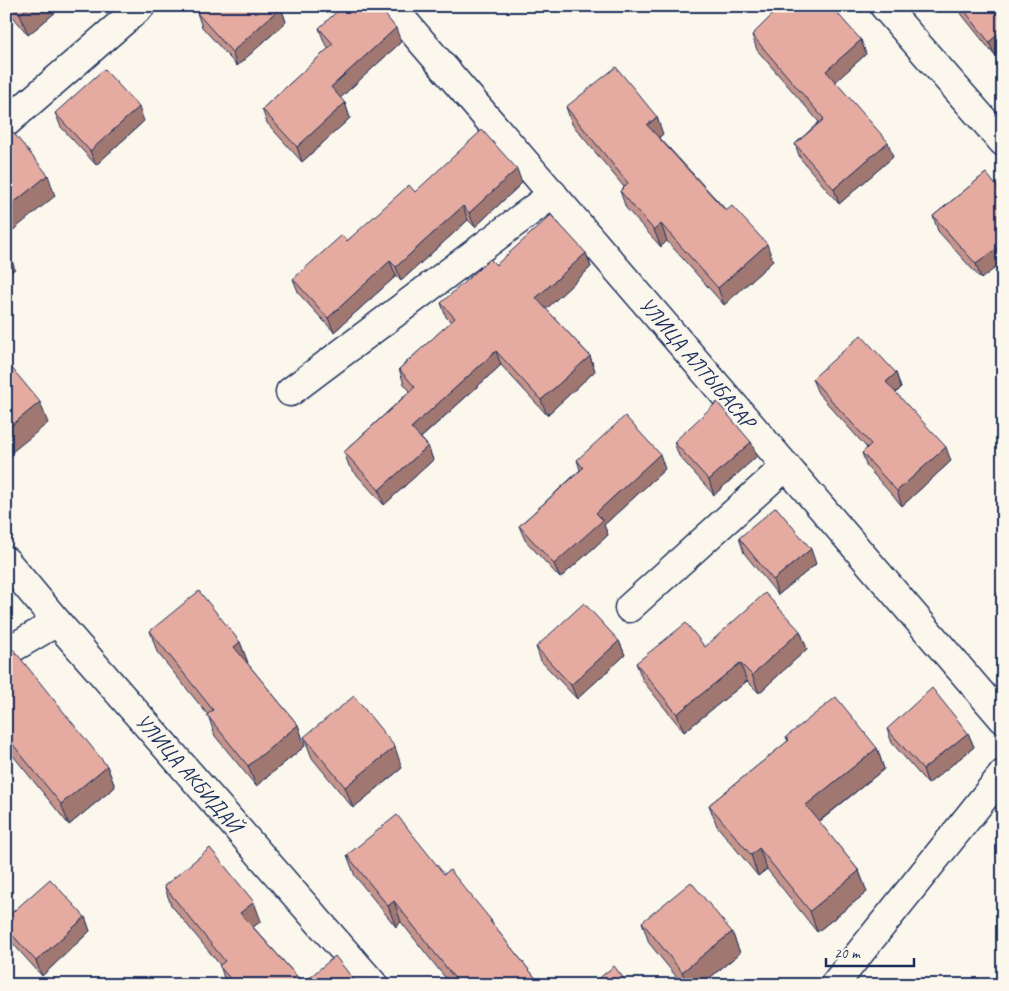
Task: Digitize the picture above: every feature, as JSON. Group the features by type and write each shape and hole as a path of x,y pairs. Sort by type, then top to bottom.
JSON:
{"street":[{"path":"6,123 141,6"},
{"name":"УЛИЦА АЛТЫБАСАР","path":"391,6 1003,718"},
{"path":"884,6 1003,142"},
{"path":"290,392 552,194"},
{"path":"629,608 786,466"},
{"name":"УЛИЦА АКБИДАЙ","path":"6,561 374,985"},
{"path":"6,652 57,622"},
{"path":"834,985 1003,774"}],"building":[{"path":"14,6 29,6 20,14"},
{"path":"205,6 281,7 232,52 197,13"},
{"path":"343,6 378,6 396,28 331,87 345,103 297,147 262,109 333,44 319,28"},
{"path":"781,6 831,6 861,40 826,71 888,142 834,189 795,144 824,119 752,35"},
{"path":"961,6 1003,6 1003,30 989,42"},
{"path":"616,67 657,117 647,125 726,211 732,206 767,244 718,288 661,224 654,230 620,191 628,183 566,107"},
{"path":"104,69 139,107 90,151 55,113"},
{"path":"6,126 48,175 6,209"},
{"path":"482,130 517,169 469,213 463,206 396,267 390,261 328,318 293,279 342,235 347,241 409,185 415,192"},
{"path":"986,173 1003,194 1003,244 976,264 933,216"},
{"path":"551,215 586,253 536,298 590,356 541,400 496,351 411,428 428,446 379,490 344,452 415,387 399,369 455,318 441,303 490,259 496,265"},
{"path":"861,335 896,373 886,382 946,447 897,491 862,453 871,444 812,379"},
{"path":"6,361 40,402 6,430"},
{"path":"717,402 751,442 709,480 674,442"},
{"path":"625,416 660,454 596,513 603,520 554,564 519,526 583,468 577,460"},
{"path":"776,507 811,549 773,580 739,538"},
{"path":"1003,588 1003,603 996,595"},
{"path":"199,591 240,642 234,647 298,725 248,766 207,715 213,710 150,631"},
{"path":"765,593 800,631 752,675 740,663 677,714 636,663 686,623 705,647"},
{"path":"584,603 619,641 571,685 536,647"},
{"path":"13,649 107,766 61,804 6,736 6,654"},
{"path":"932,688 968,733 923,769 887,729"},
{"path":"354,696 395,747 345,787 304,737"},
{"path":"836,697 877,748 806,805 859,871 810,911 759,848 751,855 709,805 789,740 786,737"},
{"path":"397,815 444,874 450,870 541,985 460,985 394,901 388,906 347,855"},
{"path":"210,848 254,902 240,913 303,983 335,956 358,985 277,985 275,982 272,985 236,985 219,966 225,961 164,886"},
{"path":"50,879 85,917 36,961 6,928 6,918"},
{"path":"691,882 732,932 682,972 642,922"},
{"path":"614,966 629,985 591,985"}]}
